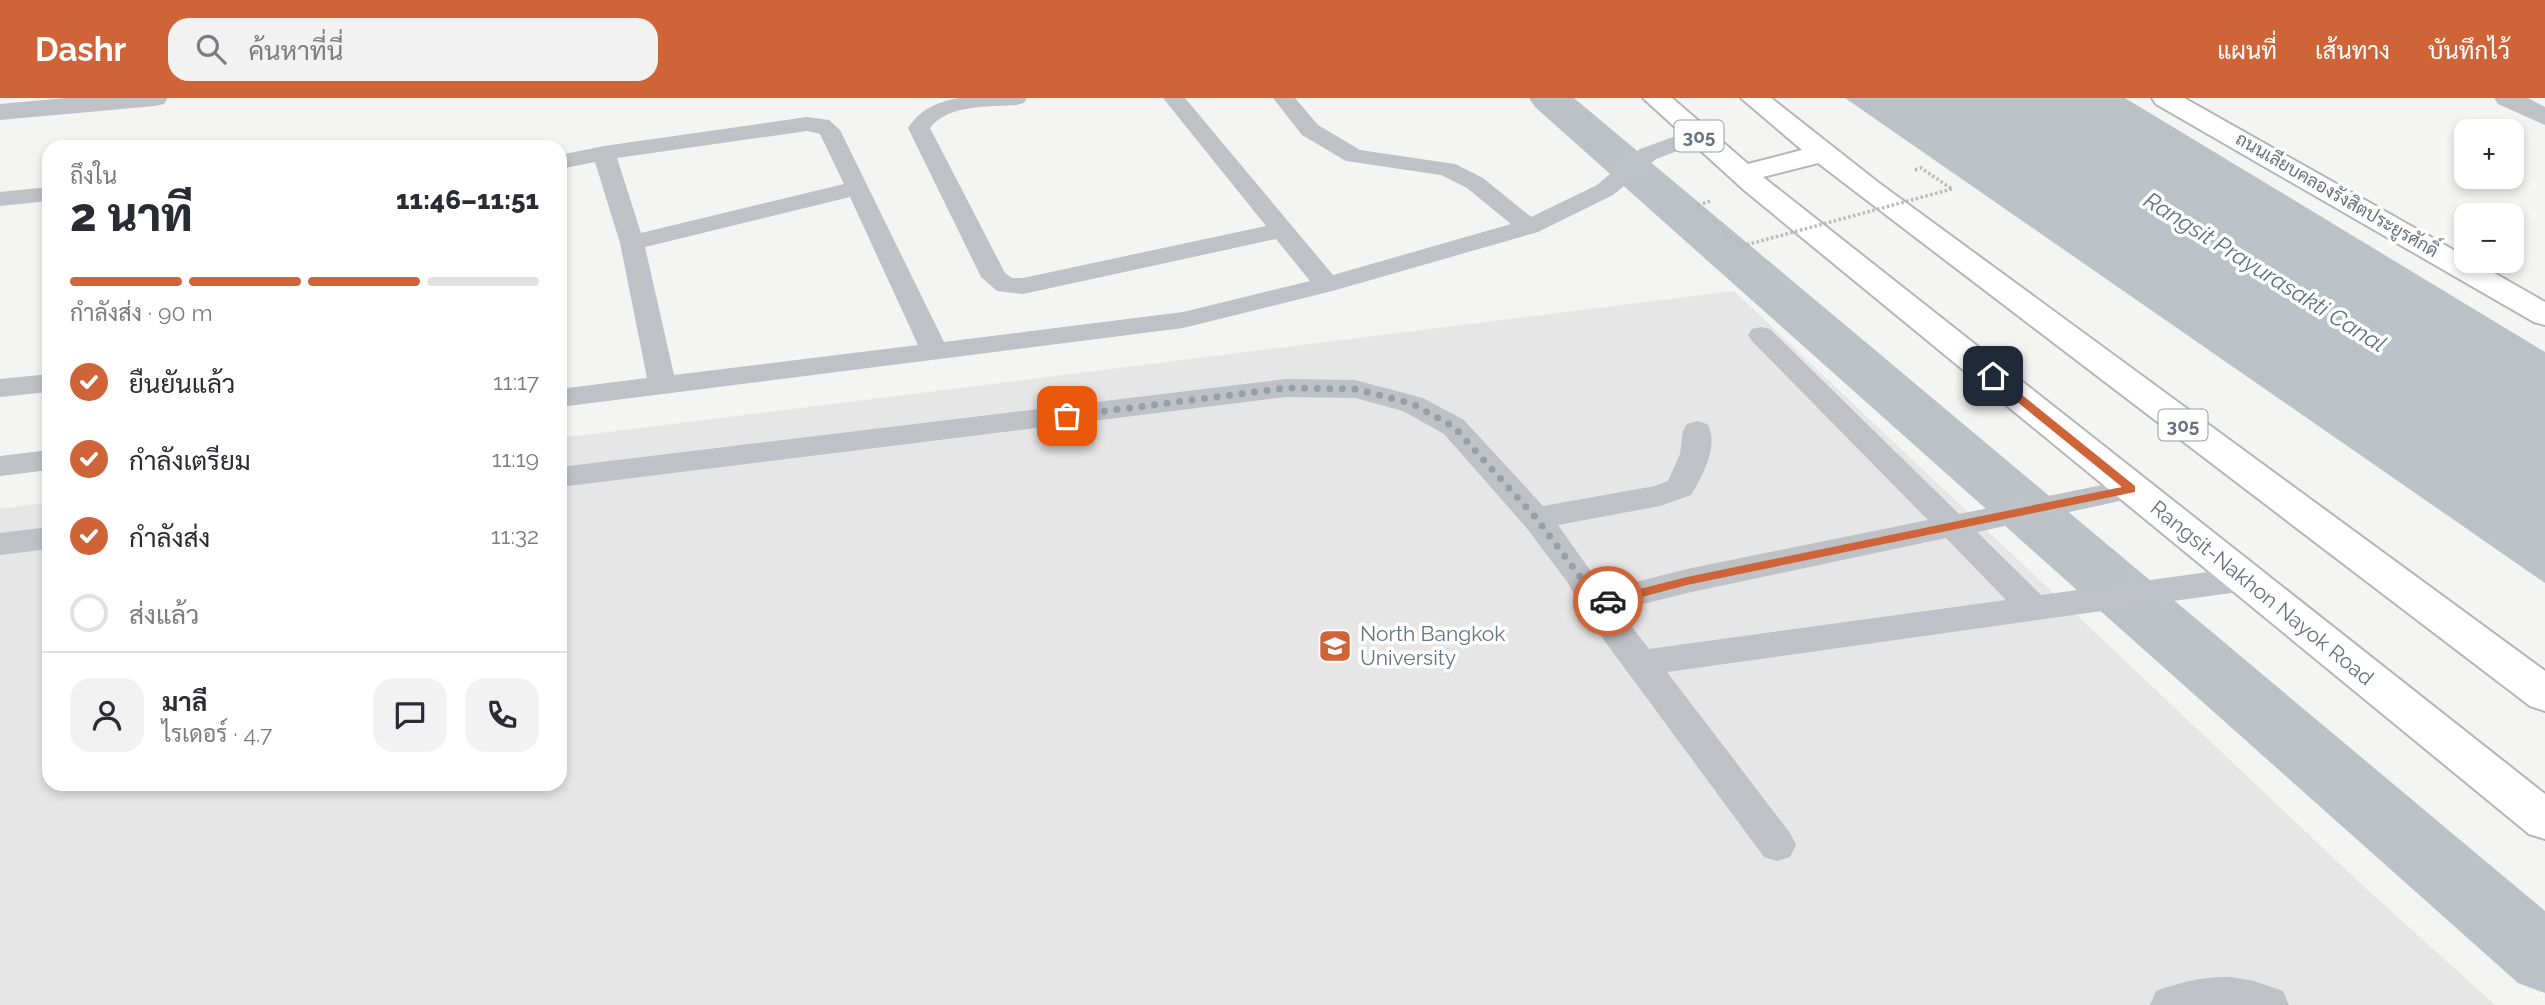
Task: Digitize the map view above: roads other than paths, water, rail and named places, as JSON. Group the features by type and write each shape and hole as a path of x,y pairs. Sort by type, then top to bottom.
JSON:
{"main road":[{"name":"Rangsit-Nakhon Nayok Road","path":"1659,98 1743,174 2545,820"},
{"name":"305","path":"1754,98 2545,694"},
{"name":"ถนนเลียบคลองรังสิตประยูรศักดิ์","path":"2165,98 2545,315"},
{"path":"1743,174 1824,153"}],"street":[{"path":"0,112 155,98"},
{"path":"2507,98 2545,117"}],"lane":[{"path":"1016,98 939,108 924,117 919,128 994,277 1006,286 1023,286 1284,230"},
{"path":"1174,98 1327,285"},
{"path":"1284,98 1310,130 1354,156 1447,169 1475,183 1529,227"},
{"path":"567,161 807,124 821,125 829,130 936,352"},
{"path":"567,397 1183,320 1327,285 1529,227 1605,190 1648,154 1698,135"},
{"path":"604,153 632,243 663,386"},
{"path":"632,243 858,188"},
{"path":"0,199 42,195"},
{"path":"1761,335 2045,607"},
{"path":"0,388 42,384"},
{"path":"567,476 1286,388 1356,389 1413,404 1454,427 1536,518 1579,575 1596,604 1777,845"},
{"path":"1536,518 1660,496 1679,488 1695,454 1697,431"},
{"path":"0,466 42,461"},
{"path":"1596,604 1687,581 2132,489"},
{"path":"0,544 42,539"},
{"path":"1641,663 2245,579"},
{"path":"2171,1005 2212,995 2243,996 2268,1005"}],"water":[{"name":"Rangsit Prayurasakti Canal","path":"1845,98 2125,98 2545,352 2545,583"}],"waterway":[{"path":"1549,98 2545,958"}],"place":[{"name":"North Bangkok University","path":"1335,646"}]}
